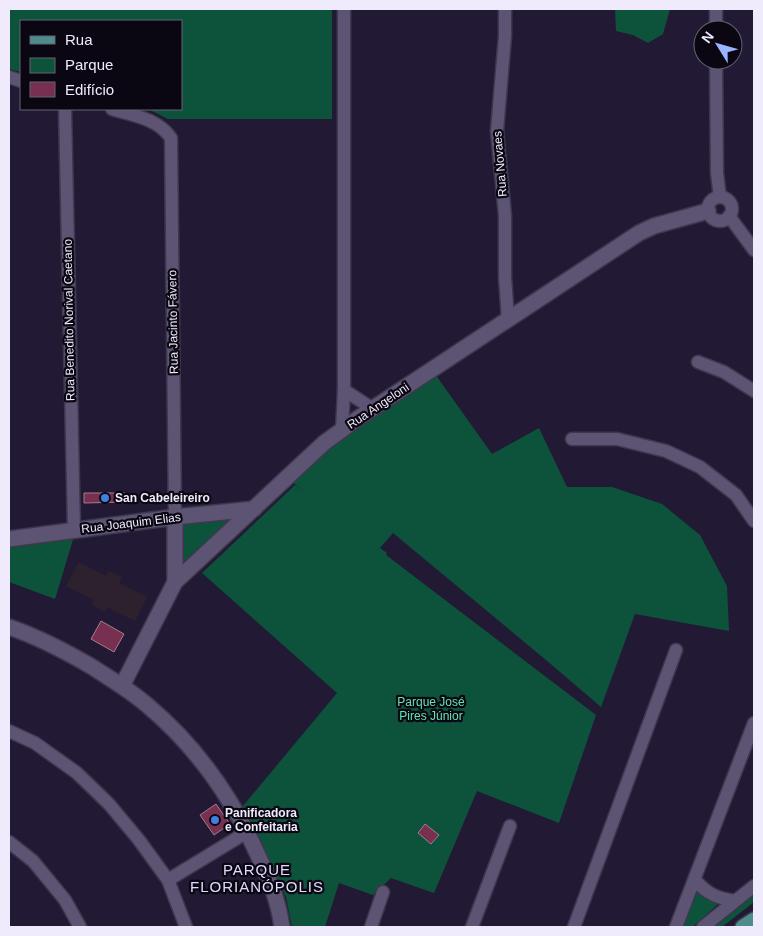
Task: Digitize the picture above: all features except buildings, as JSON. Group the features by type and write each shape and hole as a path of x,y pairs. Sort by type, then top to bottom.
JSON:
{"main road":[{"path":"743,927 754,920"}],"street":[{"path":"342,430 344,390 344,9"},
{"name":"Rua Novaes","path":"505,9 505,36 497,131 505,216 505,277 508,320"},
{"path":"716,70 717,173 720,197"},
{"name":"Rua Benedito Norival Caetano","path":"64,110 74,530"},
{"name":"Rua Jacinto Fávero","path":"115,110 154,122 165,129 171,138 175,517"},
{"path":"720,197 729,201 732,211 722,221 710,215 708,211 709,203 720,197"},
{"name":"Rua Angeloni","path":"122,686 175,582 324,443 372,409 639,233 654,226 708,211"},
{"path":"729,216 754,250"},
{"path":"698,362 724,372 743,382 754,391"},
{"path":"344,390 372,409"},
{"path":"572,439 617,439 666,451 700,467 736,495 754,521"},
{"name":"Rua Joaquim Elias","path":"9,539 175,517 254,509"},
{"path":"175,517 175,582"},
{"path":"9,627 70,654 122,686 161,718 203,762 229,800 247,832 280,906 282,927"},
{"path":"574,927 676,650"},
{"path":"676,927 754,723"},
{"path":"9,732 35,744 77,773 109,804 139,840 168,880 186,927"},
{"path":"472,927 510,826"},
{"path":"168,880 247,832"},
{"path":"9,842 33,861 65,900 80,927"},
{"path":"695,880 703,890 711,895 736,901"},
{"path":"703,927 754,886"},
{"path":"371,927 383,892"}],"shaded area":[{"path":"79,562 106,576 109,571 122,577 119,583 147,597 135,621 107,607 104,612 92,605 94,600 66,586"}],"green space":[{"path":"9,9 332,9 332,119 168,119 150,110 182,110 182,20 20,20 20,72 9,69"},
{"path":"615,9 670,9 663,34 648,43 633,35 616,31"},
{"name":"Parque José Pires Júnior","path":"435,374 492,454 539,428 567,487 612,487 662,504 700,535 727,586 729,631 635,614 601,707 393,533 380,548 387,553 386,555 596,715 559,823 477,791 434,893 391,878 373,895 339,883 325,927 292,927 286,897 243,806 337,693 202,573 295,485 305,492 292,482 314,461 336,443"},
{"path":"245,513 178,575 178,520"},
{"path":"75,533 55,599 9,582 9,542"},
{"path":"696,887 715,899 718,904 693,927 679,927"},
{"path":"754,890 754,902 722,927 707,927"}],"place":[{"name":"San Cabeleireiro","path":"105,498"},
{"name":"Panificadora e Confeitaria","path":"215,820"}],"district":[{"name":"PARQUE FLORIANÓPOLIS","path":"257,878"}]}
